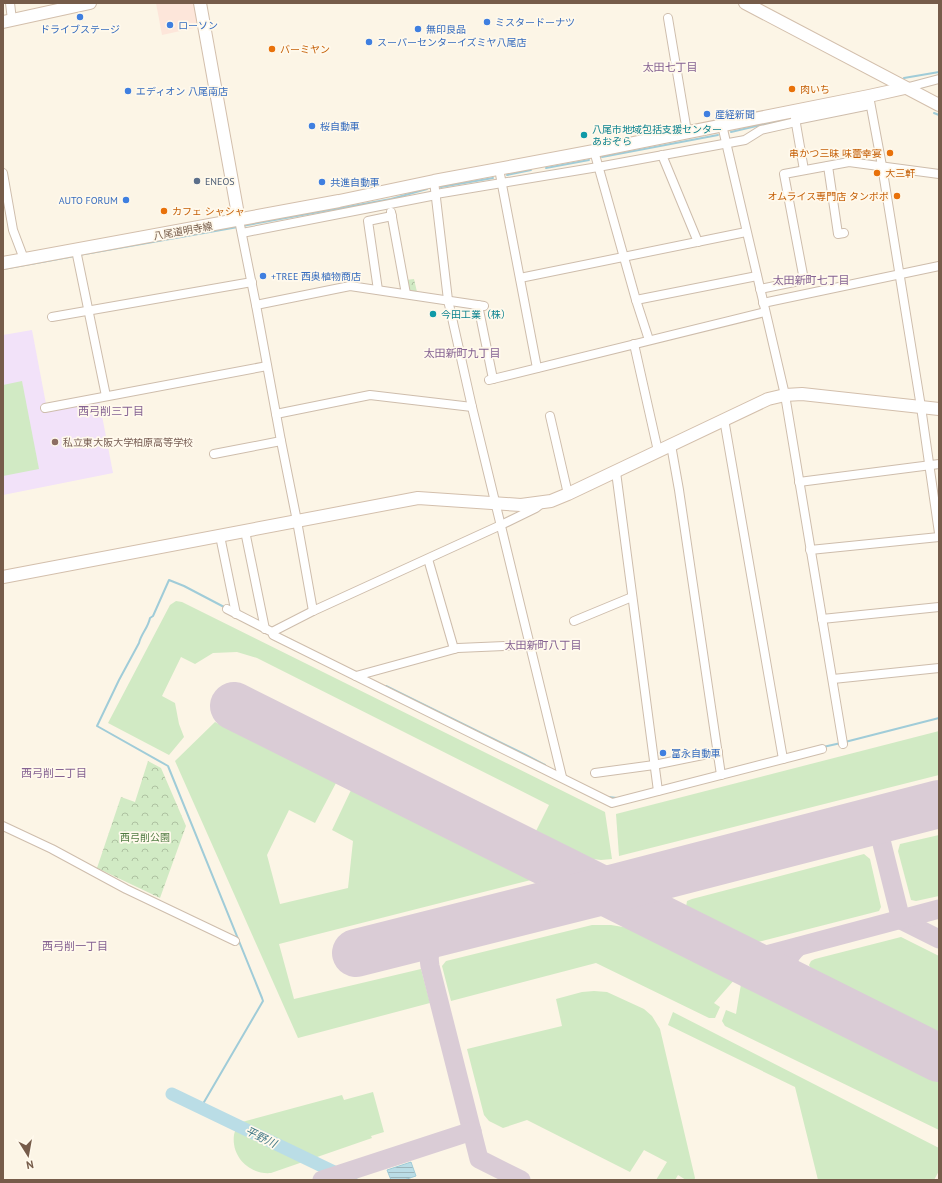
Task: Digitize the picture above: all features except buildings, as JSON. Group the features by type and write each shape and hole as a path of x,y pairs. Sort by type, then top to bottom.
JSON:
{"street":[{"path":"10,3 8,21 90,3"},
{"path":"200,3 239,220 252,282 313,611"},
{"path":"745,3 939,105"},
{"path":"668,18 687,132"},
{"path":"905,88 939,79"},
{"name":"八尾道明寺線","path":"3,263 24,259 77,255 239,220 722,125 795,118 870,101 905,88"},
{"path":"870,101 921,407 939,534"},
{"path":"242,234 436,194 727,144 745,140 761,130 795,118 804,170"},
{"path":"722,125 785,395 843,744"},
{"path":"594,151 636,300 649,340"},
{"path":"662,155 698,242"},
{"path":"760,289 804,280 784,174 849,162 939,174"},
{"path":"828,166 838,234 844,233"},
{"path":"499,169 537,368"},
{"path":"3,173 13,230 24,259"},
{"path":"434,181 448,300 472,406 562,777"},
{"path":"390,204 406,294"},
{"path":"378,290 368,221 392,216"},
{"path":"520,278 746,232"},
{"path":"77,255 106,396"},
{"path":"763,303 899,276 939,266"},
{"path":"636,300 757,276"},
{"path":"52,317 252,282"},
{"path":"256,305 350,286 481,306 491,379 765,312"},
{"path":"634,344 658,451"},
{"path":"45,408 267,366"},
{"path":"3,577 418,498 521,505 542,503 568,494 616,472 768,398 802,394 939,409"},
{"path":"276,414 370,395 472,406"},
{"path":"550,416 568,494"},
{"path":"724,419 783,759"},
{"path":"214,454 281,442"},
{"path":"671,445 721,775"},
{"path":"799,482 939,464"},
{"path":"616,472 658,792"},
{"path":"226,609 269,630 501,525 536,508 542,503"},
{"path":"244,532 269,630 273,635 612,802 658,792 822,749"},
{"path":"220,536 236,614"},
{"path":"810,550 939,537"},
{"path":"428,558 454,649"},
{"path":"574,621 632,597"},
{"path":"822,619 939,607"},
{"path":"356,676 454,649 530,645"},
{"path":"833,678 939,668"},
{"path":"595,773 654,765 718,752"},
{"path":"3,826 52,849 126,889 235,941"}],"shaded area":[{"path":"156,3 194,3 199,27 162,35"},
{"name":"私立東大阪大学柏原高等学校","path":"32,330 46,404 99,400 113,473 3,495 3,335"}],"green space":[{"path":"414,279 417,292 408,290 406,280"},
{"path":"22,381 39,469 3,476 3,385"},
{"path":"176,601 182,602 605,812 612,859 601,860 585,858 535,833 549,805 257,658 237,652 213,653 195,664 181,657 162,696 175,703 179,724 184,737 169,755 108,723 170,605"},
{"path":"215,722 336,783 315,823 289,810 267,855 280,904 348,888 353,841 332,830 352,788 531,880 279,944 294,999 421,969 430,1003 298,1038 175,761"},
{"path":"939,731 939,775 619,856 616,814"},
{"name":"西弓削公園","path":"148,761 161,768 186,826 160,898 97,868 121,797 135,802"},
{"path":"939,835 939,896 916,901 911,900 898,851 900,844"},
{"path":"864,854 870,859 881,907 879,911 758,942 686,907 687,901 692,899"},
{"path":"592,925 611,925 629,928 735,979 714,1003 720,1007 715,1018 709,1018 596,963 451,1001 442,966 446,961"},
{"path":"901,937 939,956 939,1033 811,969 809,965 811,961 815,959"},
{"path":"741,984 939,1079 939,1130 725,1026 722,1021 726,1010 736,1014"},
{"path":"582,992 607,992 644,1009 652,1016 660,1029 695,1178 694,1180 686,1180 678,1175 675,1180 656,1180 667,1162 644,1150 630,1172 527,1120 503,1128 489,1121 484,1115 467,1049 562,1026 556,999"},
{"path":"673,1012 939,1148 939,1171 934,1180 818,1180 795,1087 668,1025"},
{"path":"373,1092 384,1132 371,1136 372,1138 271,1173 263,1173 249,1168 239,1157 234,1143 234,1135 236,1128 242,1122 342,1095 344,1100"}],"water":[{"path":"411,1162 416,1176 404,1180 391,1180 387,1170"}],"waterway":[{"path":"904,78 939,72"},
{"path":"934,113 939,115"},
{"path":"731,132 790,118"},
{"path":"602,157 718,135"},
{"path":"546,168 589,160"},
{"path":"507,175 531,170"},
{"path":"441,187 493,178"},
{"path":"242,226 391,199 427,189"},
{"path":"79,255 238,227"},
{"path":"3,269 75,256"},
{"path":"200,1109 263,1001 168,766 97,726 148,625 150,618 153,616 169,580 184,586 226,608"},
{"path":"386,686 545,765"},
{"path":"845,742 939,718"},
{"path":"823,747 841,743"},
{"path":"608,797 617,798"},
{"name":"平野川","path":"172,1094 351,1180"}],"taxiway":[{"path":"876,820 901,920 939,939"},
{"path":"744,961 939,909"},
{"path":"444,931 432,947 429,960 479,1159 521,1180"},
{"path":"795,987 788,970 788,961 790,956 798,947"},
{"path":"322,1180 472,1131"}],"runway":[{"path":"234,706 939,1058"},
{"path":"356,953 939,804"}],"place":[{"name":"ドライブステージ","path":"80,17"},
{"name":"ミスタードーナツ","path":"487,22"},
{"name":"ローソン","path":"170,25"},
{"name":"無印良品","path":"418,29"},
{"name":"スーパーセンターイズミヤ八尾店","path":"369,42"},
{"name":"バーミヤン","path":"272,49"},
{"name":"肉いち","path":"792,89"},
{"name":"エディオン 八尾南店","path":"128,91"},
{"name":"産経新聞","path":"707,114"},
{"name":"桜自動車","path":"312,126"},
{"name":"八尾市地域包括支援センター あおぞら","path":"584,135"},
{"name":"串かつ三昧 味蕾幸宴","path":"890,153"},
{"name":"大三軒","path":"877,173"},
{"name":"ENEOS","path":"197,181"},
{"name":"共進自動車","path":"322,182"},
{"name":"オムライス専門店 タンポポ","path":"897,196"},
{"name":"AUTO FORUM","path":"126,200"},
{"name":"カフェ シャシャ","path":"164,211"},
{"name":"+TREE 西奥植物商店","path":"263,276"},
{"name":"今田工業（株）","path":"433,314"},
{"name":"私立東大阪大学柏原高等学校","path":"55,442"},
{"name":"富永自動車","path":"663,753"}],"district":[{"name":"太田七丁目","path":"670,67"},
{"name":"太田新町七丁目","path":"811,280"},
{"name":"太田新町九丁目","path":"462,353"},
{"name":"西弓削三丁目","path":"111,411"},
{"name":"太田新町八丁目","path":"543,645"},
{"name":"西弓削二丁目","path":"54,773"},
{"name":"西弓削一丁目","path":"75,946"}]}
